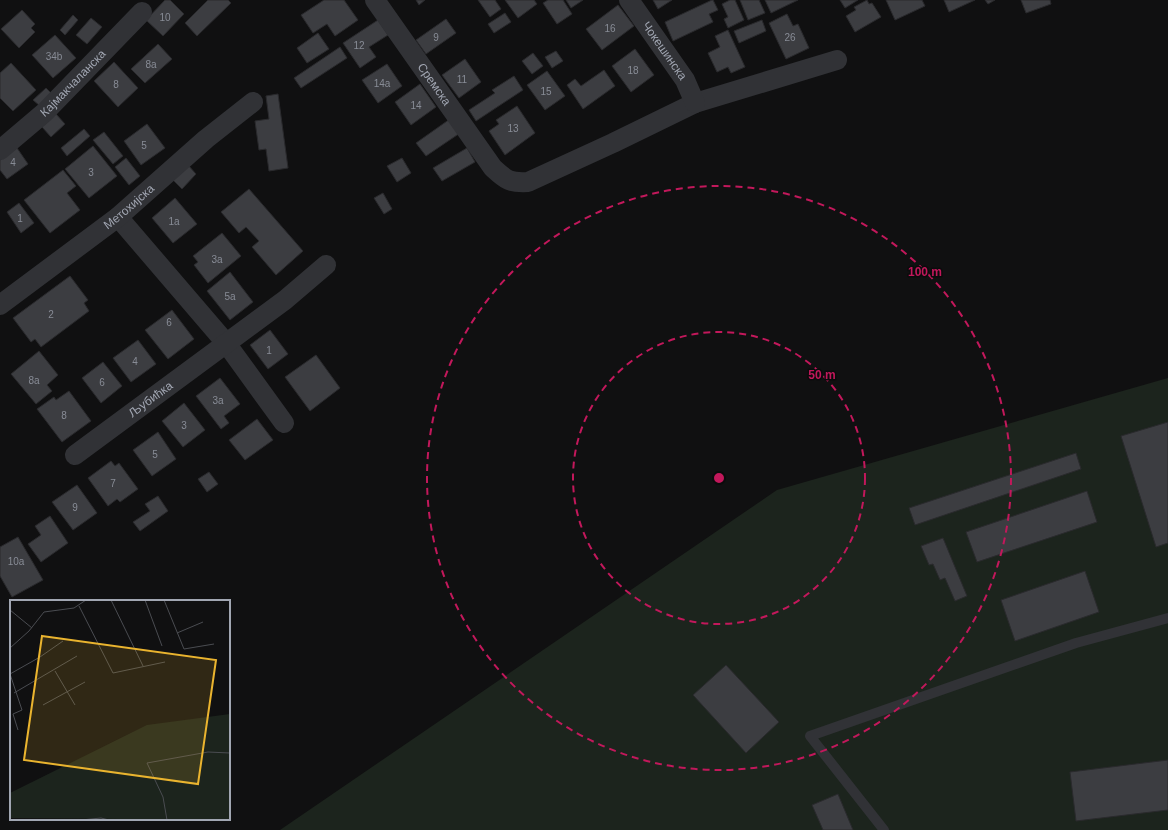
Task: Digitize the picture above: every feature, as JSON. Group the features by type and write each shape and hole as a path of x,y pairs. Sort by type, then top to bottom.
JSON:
{"street":[{"name":"Сремска","path":"375,0 493,168 506,180 516,182 528,182 695,103 837,60"},
{"name":"Чокешинска","path":"629,0 686,80 695,103"},
{"name":"Кајмакчаланска","path":"0,150 45,112 142,12"},
{"name":"Метохијска","path":"0,305 118,217 206,139 253,102"},
{"path":"118,217 226,343 284,423"},
{"name":"Љубићка","path":"75,455 286,300 326,265"}],"lane":[{"path":"884,830 810,736 1076,643 1168,618"}],"shaded area":[{"path":"1168,378 1168,830 280,830 777,490"}],"building":[{"path":"165,0 170,0 184,14 163,36 146,20"},
{"path":"208,0 228,0 231,3 197,36 185,23"},
{"path":"324,0 344,0 358,20 335,36 327,24 313,33 301,15"},
{"path":"416,0 425,0 419,5"},
{"path":"478,0 495,0 501,9 490,17"},
{"path":"505,0 534,0 537,4 518,18"},
{"path":"548,0 563,0 572,14 557,24 543,3"},
{"path":"566,0 583,0 571,8"},
{"path":"653,0 672,0 658,9"},
{"path":"712,0 718,10 709,14 713,22 673,41 665,22"},
{"path":"730,0 735,0 744,20 728,28 724,19 728,17 722,4"},
{"path":"740,0 759,0 765,13 748,20"},
{"path":"765,0 798,0 771,13"},
{"path":"840,0 858,0 845,8"},
{"path":"867,0 869,4 872,3 881,17 855,32 846,16 856,10 854,7"},
{"path":"886,0 922,0 925,6 895,20"},
{"path":"944,0 975,0 949,12"},
{"path":"985,0 995,0 988,4"},
{"path":"1021,0 1050,0 1051,4 1026,13"},
{"path":"618,5 634,26 602,50 586,29"},
{"path":"22,10 35,24 31,28 35,32 19,48 1,29"},
{"path":"505,13 511,22 494,33 488,24"},
{"path":"787,14 793,26 798,24 809,48 786,59 769,23"},
{"path":"73,15 78,20 65,35 60,30"},
{"path":"91,18 102,27 87,44 76,35"},
{"path":"446,19 456,33 426,54 416,40"},
{"path":"378,20 388,35 369,47 376,57 360,68 343,43"},
{"path":"762,20 766,31 739,43 734,31"},
{"path":"728,30 745,67 731,73 728,67 717,72 708,53 720,47 715,36"},
{"path":"318,33 329,49 307,63 297,48"},
{"path":"55,35 76,58 53,78 32,55"},
{"path":"158,44 172,59 145,83 131,69"},
{"path":"340,47 347,58 301,88 294,78"},
{"path":"635,49 654,75 631,92 612,66"},
{"path":"556,51 563,61 552,68 545,57"},
{"path":"533,53 543,66 532,74 522,61"},
{"path":"465,59 481,82 459,98 442,75"},
{"path":"114,62 138,88 118,107 94,81"},
{"path":"11,63 36,90 13,111 0,98 0,73"},
{"path":"387,64 402,86 378,103 362,80"},
{"path":"604,70 615,86 583,109 567,85 575,79 581,86"},
{"path":"547,71 565,96 545,110 527,85"},
{"path":"514,76 523,90 476,121 469,110 495,93 492,90"},
{"path":"420,84 436,107 411,125 395,102"},
{"path":"46,88 52,94 40,106 33,100"},
{"path":"278,94 288,168 269,171 266,149 259,150 255,121 269,119 266,96"},
{"path":"517,106 535,133 505,155 489,131 499,124 496,120"},
{"path":"56,114 65,124 51,137 42,127"},
{"path":"450,119 460,133 426,156 416,143"},
{"path":"147,124 165,148 141,165 124,141"},
{"path":"84,129 90,136 67,156 61,148"},
{"path":"104,132 123,156 113,164 93,140"},
{"path":"93,146 117,176 89,198 65,169"},
{"path":"17,148 28,164 7,179 0,170 0,160"},
{"path":"467,148 475,162 442,181 433,168"},
{"path":"126,158 140,176 129,185 115,167"},
{"path":"402,158 411,173 397,182 387,166"},
{"path":"188,165 196,174 182,189 173,180"},
{"path":"63,170 76,186 67,193 80,210 50,233 24,200"},
{"path":"249,189 303,251 276,275 252,247 259,241 246,227 239,233 221,212"},
{"path":"383,193 392,209 384,214 374,198"},
{"path":"175,198 197,224 173,243 152,218"},
{"path":"19,203 34,223 21,233 7,212"},
{"path":"222,233 241,256 208,283 194,265 198,262 193,256"},
{"path":"230,272 253,302 230,320 207,291"},
{"path":"70,276 88,300 84,303 89,311 41,347 35,339 31,342 13,318"},
{"path":"172,310 194,339 168,359 145,330"},
{"path":"270,330 288,354 268,369 250,345"},
{"path":"138,340 156,364 131,382 113,358"},
{"path":"39,351 58,375 47,385 52,391 36,404 11,374"},
{"path":"316,355 340,388 310,411 285,377"},
{"path":"103,362 122,386 101,403 82,378"},
{"path":"220,378 240,404 224,416 229,423 221,429 196,396"},
{"path":"69,391 91,421 62,442 37,409 54,397 56,400"},
{"path":"184,403 205,430 183,447 162,421"},
{"path":"257,419 273,440 245,460 229,440"},
{"path":"1168,422 1168,543 1156,547 1121,436"},
{"path":"158,432 176,459 152,476 133,450"},
{"path":"1076,453 1081,469 915,525 909,508"},
{"path":"111,461 115,466 119,463 138,489 120,502 117,499 108,506 88,478"},
{"path":"209,472 218,484 207,492 198,479"},
{"path":"77,485 97,513 73,530 52,502"},
{"path":"1087,491 1097,522 977,562 966,532"},
{"path":"158,496 168,511 140,531 133,522 150,511 145,504"},
{"path":"50,516 68,543 41,562 28,544 41,535 35,526"},
{"path":"18,537 43,580 12,597 0,576 0,547"},
{"path":"943,538 967,596 955,601 945,578 940,580 933,564 929,565 921,546"},
{"path":"1085,571 1099,612 1015,641 1001,600"},
{"path":"726,665 779,722 746,753 693,695"},
{"path":"1168,760 1168,810 1076,821 1070,772"},
{"path":"838,794 853,830 823,830 812,805"}]}
